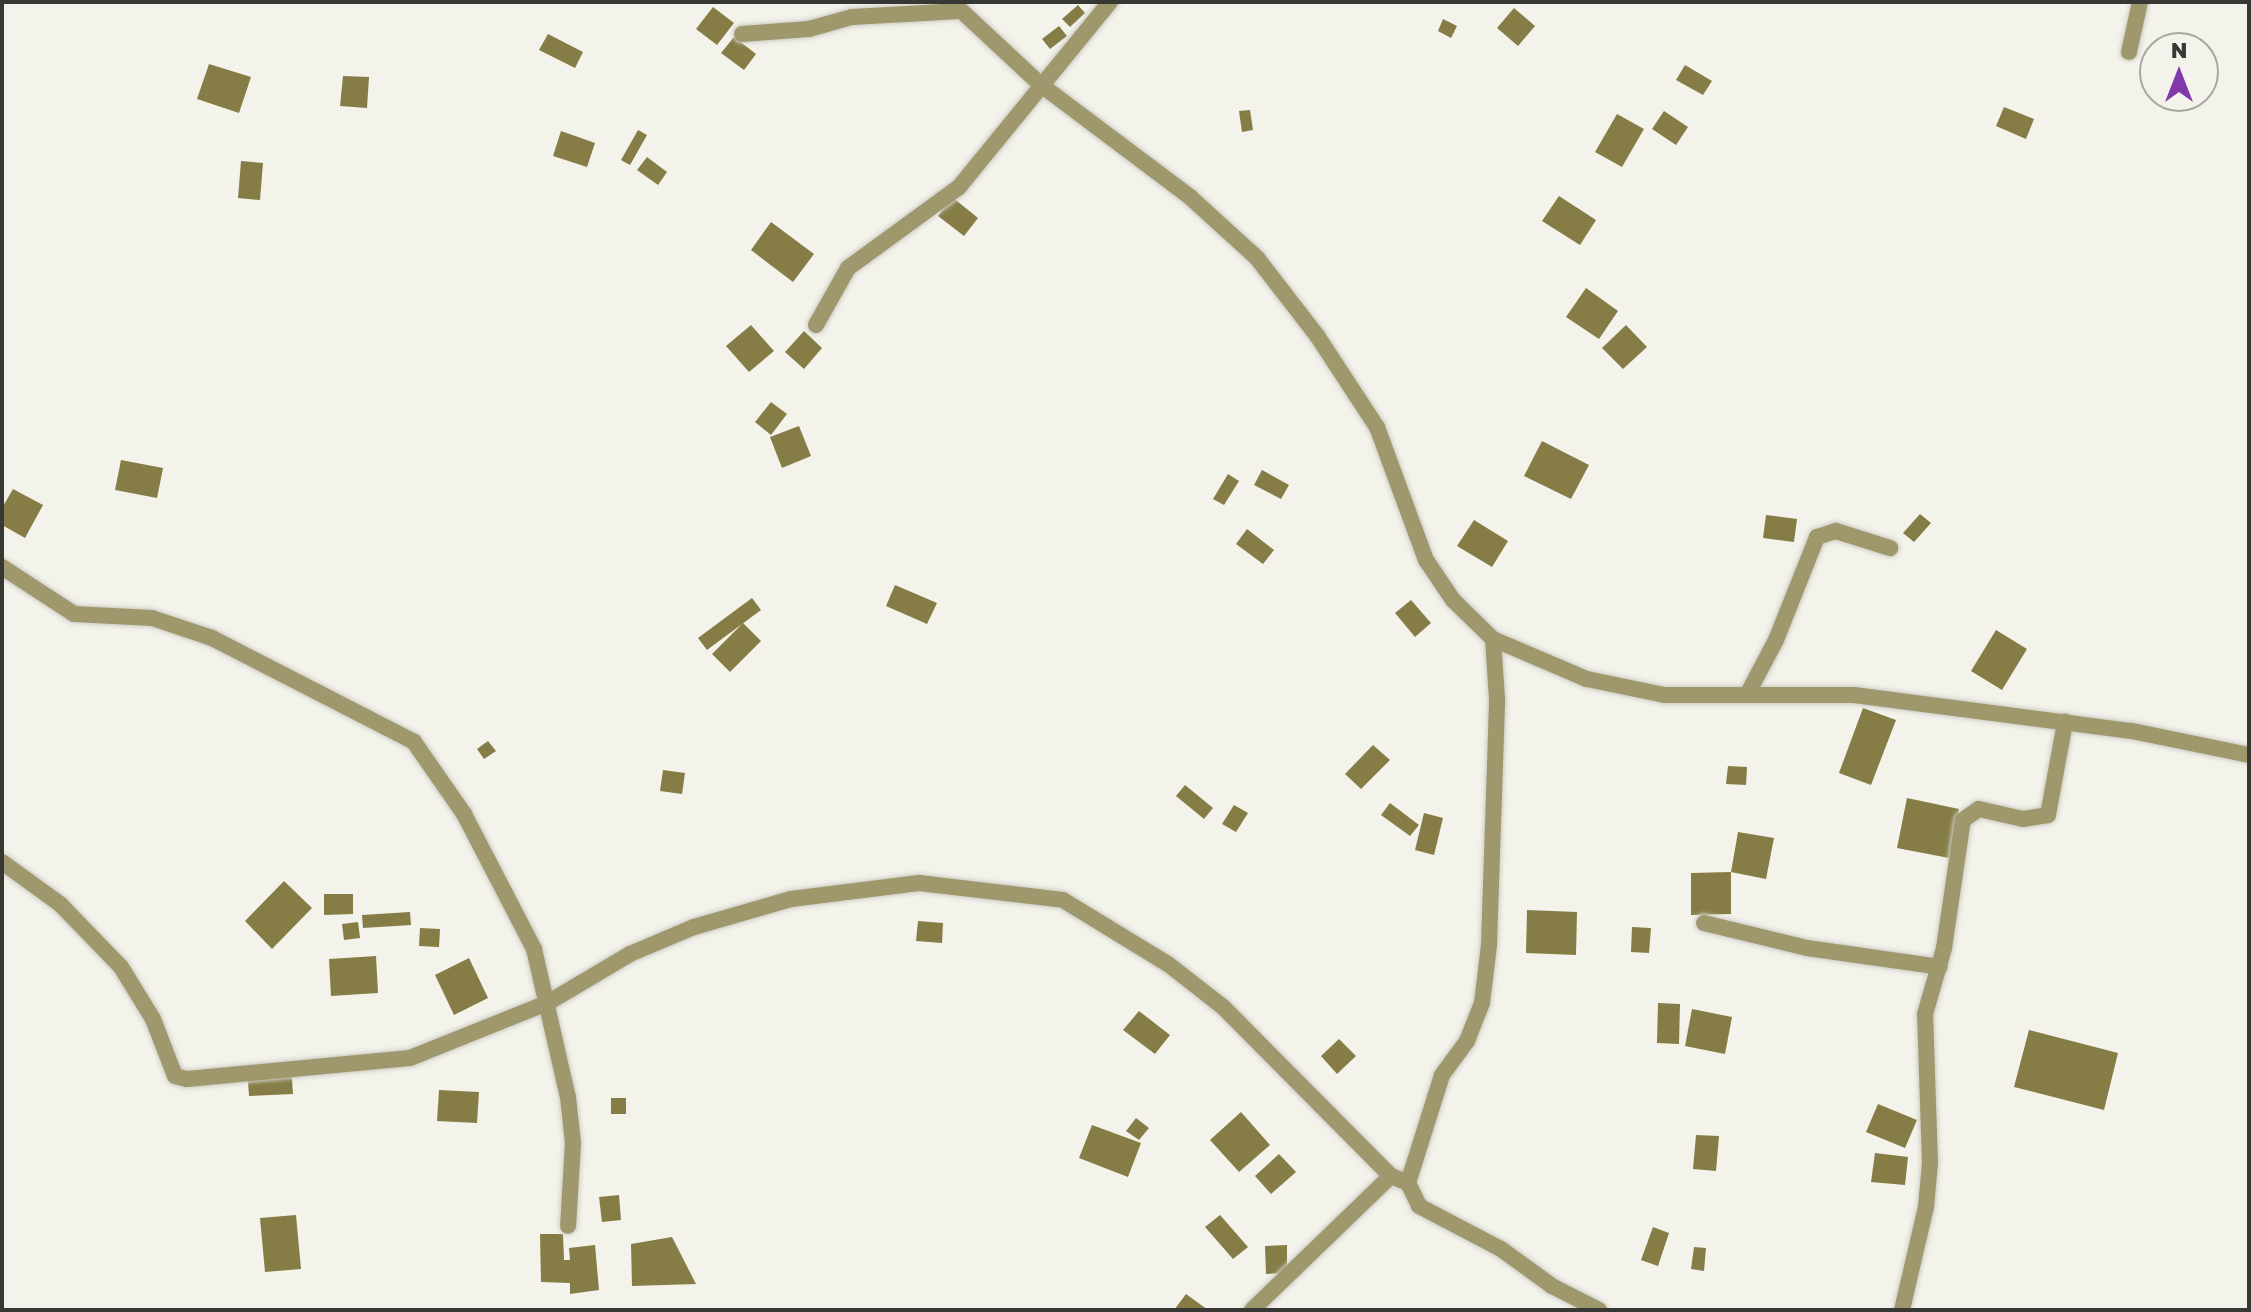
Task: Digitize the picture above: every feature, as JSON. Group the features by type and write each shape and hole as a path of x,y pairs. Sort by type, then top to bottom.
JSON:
{"street":[{"path":"816,325 848,268 959,187 1110,2"},
{"path":"2129,52 2140,2"},
{"path":"742,34 809,29 852,17 956,6 1041,85 1227,228 1289,296 1377,427 1426,560 1453,600 1493,639 1619,688 1664,695 1827,692 2065,722 2249,755"},
{"path":"1748,693 1776,640 1817,537 1836,531 1890,548"},
{"path":"2,567 74,614 152,618 212,638 414,742 439,772 520,918 549,1002 573,1143 568,1226"},
{"path":"1408,1183 1442,1075 1467,1041 1482,1003 1489,945 1497,699 1493,639"},
{"path":"1902,1310 1926,1207 1930,1111 1925,1014 1940,967 1963,820 1979,809 2023,819 2048,815 2065,722"},
{"path":"2,862 60,904 121,967 153,1019 175,1076 187,1079 410,1058 549,1002 630,954 694,927 791,899 919,883 1063,900 1168,964 1223,1007 1391,1176 1408,1183 1419,1206 1444,1224 1501,1249 1552,1286 1599,1310"},
{"path":"1704,923 1807,948 1940,967"},
{"path":"1252,1310 1391,1176"}],"building":[{"path":"1078,5 1085,13 1070,27 1062,19"},
{"path":"713,7 734,23 717,45 696,29"},
{"path":"1514,8 1535,26 1518,46 1497,28"},
{"path":"1443,19 1457,26 1451,38 1438,31"},
{"path":"1059,26 1067,36 1050,49 1042,39"},
{"path":"548,34 583,52 575,68 539,50"},
{"path":"734,37 756,54 744,70 721,53"},
{"path":"209,64 251,77 239,113 197,99"},
{"path":"1685,65 1712,81 1703,95 1676,80"},
{"path":"343,76 369,77 367,108 340,106"},
{"path":"2004,107 2034,119 2026,139 1996,126"},
{"path":"1250,110 1253,130 1242,132 1239,111"},
{"path":"1664,111 1688,127 1676,145 1652,129"},
{"path":"1617,114 1644,129 1622,167 1595,152"},
{"path":"638,130 647,135 630,165 621,160"},
{"path":"561,131 595,143 587,167 553,156"},
{"path":"647,157 667,172 658,185 637,170"},
{"path":"241,161 263,163 260,200 238,198"},
{"path":"1559,196 1596,220 1580,245 1542,221"},
{"path":"952,197 978,218 964,236 938,216"},
{"path":"771,222 814,254 793,282 751,250"},
{"path":"1586,288 1618,311 1599,339 1566,317"},
{"path":"751,325 774,351 749,372 726,346"},
{"path":"1626,325 1647,347 1623,369 1602,348"},
{"path":"804,331 822,348 804,369 785,352"},
{"path":"771,402 787,414 771,435 755,422"},
{"path":"799,426 811,456 782,468 770,437"},
{"path":"1542,441 1589,465 1571,499 1524,476"},
{"path":"121,460 163,468 157,498 115,490"},
{"path":"1262,470 1289,485 1281,499 1254,485"},
{"path":"1228,474 1239,481 1224,505 1213,499"},
{"path":"13,489 43,505 25,538 2,525 2,508"},
{"path":"1920,514 1931,523 1914,542 1903,533"},
{"path":"1766,515 1797,519 1794,542 1763,538"},
{"path":"1474,520 1508,541 1492,567 1457,546"},
{"path":"1247,529 1274,550 1263,564 1236,544"},
{"path":"895,585 937,603 927,624 886,606"},
{"path":"752,598 761,610 707,650 698,638"},
{"path":"1411,600 1431,623 1415,637 1395,613"},
{"path":"743,623 761,641 730,672 712,654"},
{"path":"1996,630 2027,649 2002,690 1971,671"},
{"path":"1863,708 1896,720 1871,785 1839,773"},
{"path":"488,741 496,751 484,759 477,749"},
{"path":"1373,745 1390,760 1361,789 1345,774"},
{"path":"1728,766 1747,767 1746,785 1726,784"},
{"path":"663,770 685,773 682,794 660,791"},
{"path":"1185,785 1213,808 1204,819 1176,796"},
{"path":"1907,798 1959,809 1949,858 1897,848"},
{"path":"1390,803 1419,825 1410,836 1381,815"},
{"path":"1234,805 1248,813 1236,832 1222,824"},
{"path":"1424,813 1443,818 1434,855 1415,850"},
{"path":"1738,832 1774,838 1766,879 1731,872"},
{"path":"1731,872 1731,914 1691,915 1691,873"},
{"path":"284,881 312,908 272,949 245,921"},
{"path":"324,894 353,894 353,914 324,915"},
{"path":"1527,910 1577,912 1576,955 1526,953"},
{"path":"410,912 411,925 363,928 362,915"},
{"path":"918,921 943,923 942,943 916,941"},
{"path":"358,922 360,938 344,940 342,924"},
{"path":"1632,927 1651,928 1649,953 1631,952"},
{"path":"420,928 440,929 439,947 419,946"},
{"path":"376,956 378,993 331,996 329,959"},
{"path":"469,958 488,998 454,1015 435,975"},
{"path":"1658,1003 1680,1004 1679,1044 1657,1043"},
{"path":"1692,1009 1732,1017 1725,1054 1685,1046"},
{"path":"1139,1011 1170,1035 1155,1054 1123,1030"},
{"path":"2029,1030 2118,1053 2104,1110 2014,1087"},
{"path":"1339,1039 1356,1056 1337,1074 1321,1056"},
{"path":"291,1065 293,1094 249,1096 247,1067"},
{"path":"439,1090 479,1092 477,1123 437,1121"},
{"path":"611,1098 626,1098 626,1114 611,1114"},
{"path":"1878,1104 1917,1120 1905,1148 1866,1132"},
{"path":"1241,1112 1270,1145 1239,1172 1210,1140"},
{"path":"1136,1118 1149,1128 1139,1140 1126,1131"},
{"path":"1092,1125 1141,1143 1128,1177 1079,1158"},
{"path":"1696,1135 1719,1136 1716,1171 1693,1169"},
{"path":"1875,1153 1908,1157 1905,1185 1871,1182"},
{"path":"1279,1154 1296,1172 1271,1194 1255,1176"},
{"path":"619,1195 621,1220 602,1222 599,1197"},
{"path":"296,1215 301,1269 265,1272 260,1218"},
{"path":"1220,1215 1248,1247 1233,1259 1205,1227"},
{"path":"1653,1227 1669,1233 1658,1266 1641,1260"},
{"path":"540,1234 563,1234 564,1260 570,1260 569,1248 595,1245 599,1290 570,1294 570,1283 541,1282"},
{"path":"672,1237 696,1284 632,1286 631,1244"},
{"path":"1287,1245 1287,1273 1266,1274 1265,1246"},
{"path":"1694,1247 1706,1248 1704,1271 1691,1269"},
{"path":"1186,1294 1208,1310 1174,1310"}]}
